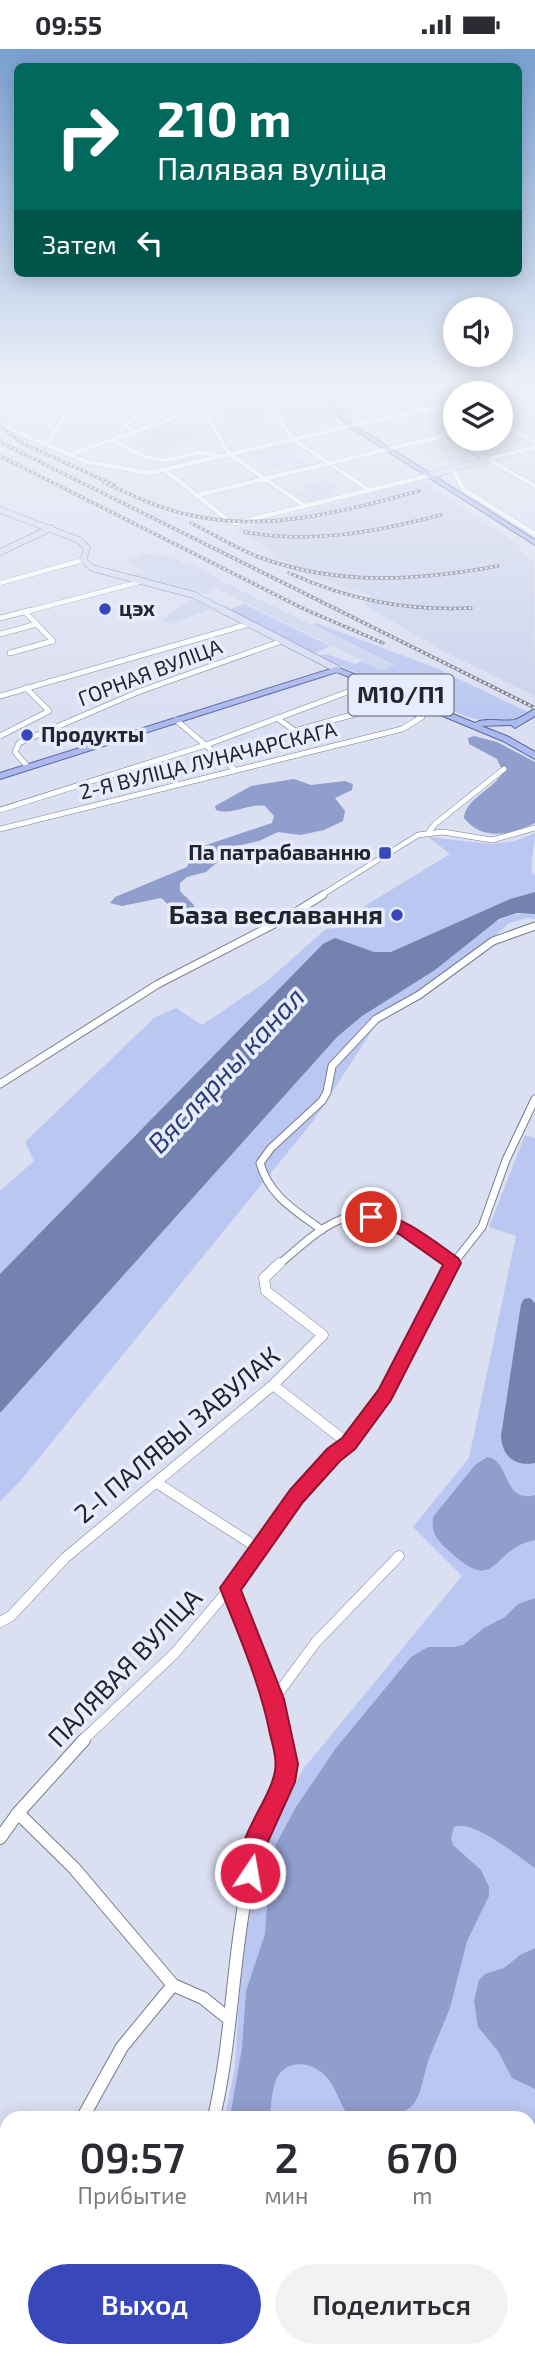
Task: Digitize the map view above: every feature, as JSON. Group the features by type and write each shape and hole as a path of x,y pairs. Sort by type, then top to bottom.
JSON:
{"main road":[{"path":"467,499 535,544"},
{"name":"М10/П1","path":"0,776 176,720 323,668 337,669 497,735 535,756"},
{"path":"497,735 533,713"},
{"name":"М10/П1","path":"464,722 502,724 521,721"}],"street":[{"path":"202,499 229,521 236,523 334,499"},
{"path":"294,499 305,506"},
{"path":"479,499 535,534"},
{"path":"0,510 51,528 85,545 83,559"},
{"path":"0,552 51,528"},
{"path":"83,559 101,572 194,595 282,641 323,668"},
{"path":"0,583 83,559"},
{"path":"0,618 139,582"},
{"path":"10,653 53,641 25,612"},
{"path":"0,634 37,624"},
{"path":"0,696 249,624"},
{"name":"ГОРНАЯ ВУЛІЦА","path":"19,743 138,692 282,641"},
{"path":"0,810 206,745 361,687 393,703"},
{"path":"0,736 49,711 26,688"},
{"path":"277,718 295,731 393,703"},
{"name":"2-Я ВУЛІЦА ЛУНАЧАРСКАГА","path":"0,829 402,729 422,717 393,703"},
{"path":"176,720 235,770"},
{"path":"9,733 19,743 15,752 28,767"},
{"path":"0,1084 158,984 286,918 396,848 429,832 435,824 504,769"},
{"path":"429,832 491,840 512,837 535,828"},
{"path":"453,1263 405,1230 385,1220 371,1217 346,1218 322,1230 285,1203 266,1181 260,1163 271,1147 322,1101 327,1092 332,1066 376,1019 419,995 493,941 535,926"},
{"name":"ПАЛЯВАЯ ВУЛІЦА","path":"0,1838 18,1813 96,1726 175,1653 230,1588 297,1496 334,1455 349,1444 385,1395 453,1263 482,1227 506,1160 535,1098"},
{"name":"2-І ПАЛЯВЫ ЗАВУЛАК","path":"0,1622 10,1616 65,1558 273,1385 323,1335 266,1291 264,1283 269,1272 322,1230"},
{"path":"273,1385 349,1444"},
{"path":"157,1483 258,1548"},
{"path":"274,1699 316,1642 399,1556"},
{"path":"215,2111 225,2070 235,1953 254,1847 284,1782 287,1764 274,1699 230,1588"},
{"path":"18,1813 74,1868 173,1985 203,1998 229,2019"},
{"path":"86,2111 96,2088 118,2053 149,2010 173,1985"}],"shaded area":[{"path":"302,499 321,499 308,502"},
{"path":"352,499 450,499 522,547 518,549 534,562 535,696 443,651 363,604 372,596 292,570 296,567 272,557 277,554 234,530"},
{"path":"144,553 172,557 186,565 191,563 222,580 218,582 224,582 393,665 383,671 214,587 205,594 129,576 132,573 148,573 127,562"},
{"path":"193,598 213,608 172,624 162,620"},
{"path":"244,604 330,646 313,654 228,610"},
{"path":"316,623 436,668 528,712 514,719 499,721 468,717 323,659 320,655 326,654 355,664 362,661 382,671 394,665 312,624"},
{"path":"474,736 497,742 535,762 535,823 498,834 480,830 464,818 469,805 503,772 497,759 469,744 468,738"},
{"path":"294,779 311,785 345,781 353,784 352,790 335,798 345,811 343,821 324,830 301,835 278,832 259,841 236,846 206,872 187,877 180,883 180,891 194,905 194,915 189,917 180,915 161,898 122,906 110,903 115,897 187,867 194,852 203,846 272,823 274,816 265,806 222,811 216,810 215,806 251,786"},
{"path":"535,833 532,873 535,875 535,892 510,899 396,951 451,958 479,933 499,920 522,914 535,914 535,919 527,918 509,923 464,965 379,1020 314,1120 21,1480 0,1502 0,1191 34,1161 25,1142 154,1018 176,1008 202,1025 267,981 326,929 345,927 358,910 450,854 428,837 491,844 515,841"},
{"path":"525,1135 535,1138 535,2111 226,2111 235,2066 242,1952 259,1849 304,1768 462,1576 413,1527 469,1458 516,1236 489,1227"},
{"path":"487,1457 500,1465 517,1493 524,1496 535,1495 535,1540 520,1545 494,1566 477,1570 465,1564 441,1543 434,1532 433,1517 475,1465"},
{"path":"535,1598 535,1868 483,1833 472,1828 454,1827 451,1838 453,1845 481,1870 489,1887 489,1896 467,1941 450,2008 414,2104 405,2111 346,2111 332,2084 323,2074 301,2064 287,2067 281,2072 273,2089 270,2111 231,2111 242,2048 246,1991 265,1934 270,1863 276,1844 296,1807 336,1748 411,1657 428,1647 463,1645 484,1628 505,1617 518,1604"},
{"path":"535,1948 535,2089 512,2078 498,2051 478,2027 474,2001 479,1980 485,1974 504,1968 520,1955"}],"water":[{"name":"Вяслярны канал","path":"535,892 535,914 517,913 499,919 435,970 362,1016 337,1037 0,1413 0,1274 323,944 335,938 374,952 391,952 510,899"},
{"path":"530,1298 535,1303 535,1463 528,1464 516,1462 507,1455 501,1436 521,1304 524,1299"}],"railway":[{"path":"85,499 304,609 383,643"},
{"path":"114,499 535,708"},
{"path":"141,499 179,512 219,520 248,522 306,517 390,499"},
{"path":"245,532 295,537 344,534 392,527 441,515"},
{"path":"191,523 259,557 318,573 348,577 407,577 498,566"},
{"path":"289,573 334,590 378,602 424,608 471,608"}],"place":[{"name":"цэх","path":"105,609"},
{"name":"Продукты","path":"27,735"},
{"name":"Па патрабаванню","path":"385,853"},
{"name":"База веславання","path":"397,915"}],"route":[{"path":"250,1873 254,1847 284,1782 287,1764 274,1699 230,1588 297,1496 334,1455 349,1444 385,1395 453,1263 405,1230 385,1220 371,1217"}]}
